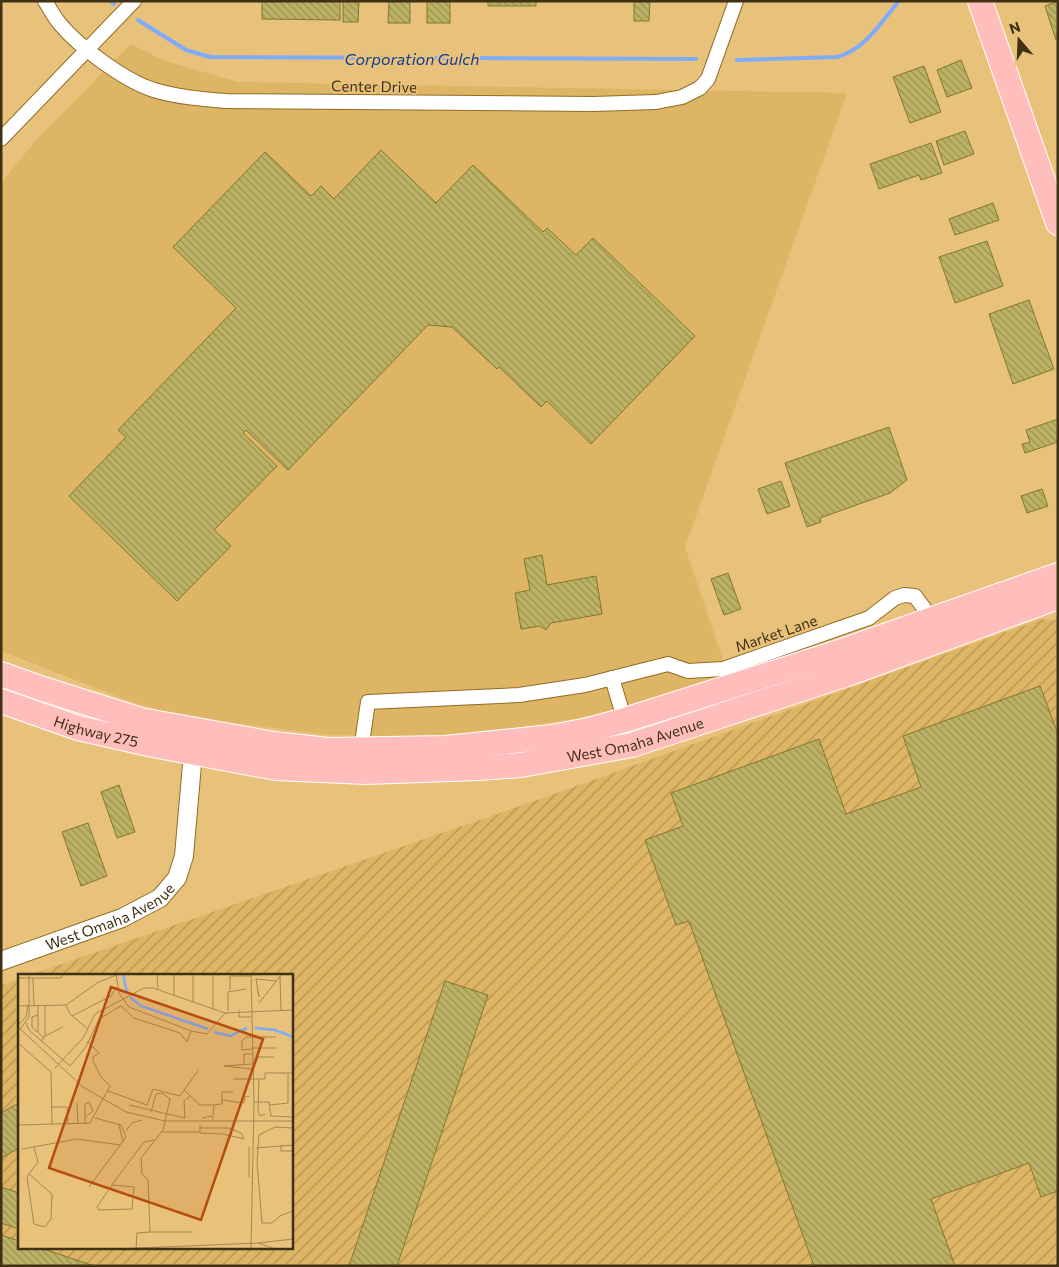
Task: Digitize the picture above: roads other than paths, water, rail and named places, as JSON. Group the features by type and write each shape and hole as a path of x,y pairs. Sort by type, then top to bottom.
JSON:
{"highway":[{"path":"980,1 1058,223"},
{"name":"West Omaha Avenue","path":"199,730 274,744 328,750 361,750 445,748 588,730 836,653 1058,575"},
{"name":"West Omaha Avenue","path":"193,753 276,768 366,772 469,769 521,765 632,745 823,682 1058,597"},
{"name":"Highway 275","path":"1,674 141,720 199,730"},
{"name":"Highway 275","path":"1,701 78,728 193,753"}],"street":[{"name":"Center Drive","path":"45,1 60,24 75,40 119,72 152,89 180,97 208,100 593,104 656,102 682,97 700,88 714,64 736,1"},
{"path":"1,140 134,1"},
{"name":"Market Lane","path":"361,750 368,702 519,695 585,686 668,664 688,671 722,669 870,618 895,598 904,595 915,596 926,611 929,620"},
{"path":"612,678 632,745"},
{"name":"West Omaha Avenue","path":"1,961 122,918 160,898 177,878 184,856 193,753 199,730"}],"waterway":[{"name":"Corporation Gulch","path":"110,1 114,4"},
{"name":"Corporation Gulch","path":"737,60 837,57 864,42 899,1"},
{"name":"Corporation Gulch","path":"138,20 186,50 210,57 696,59"}]}
